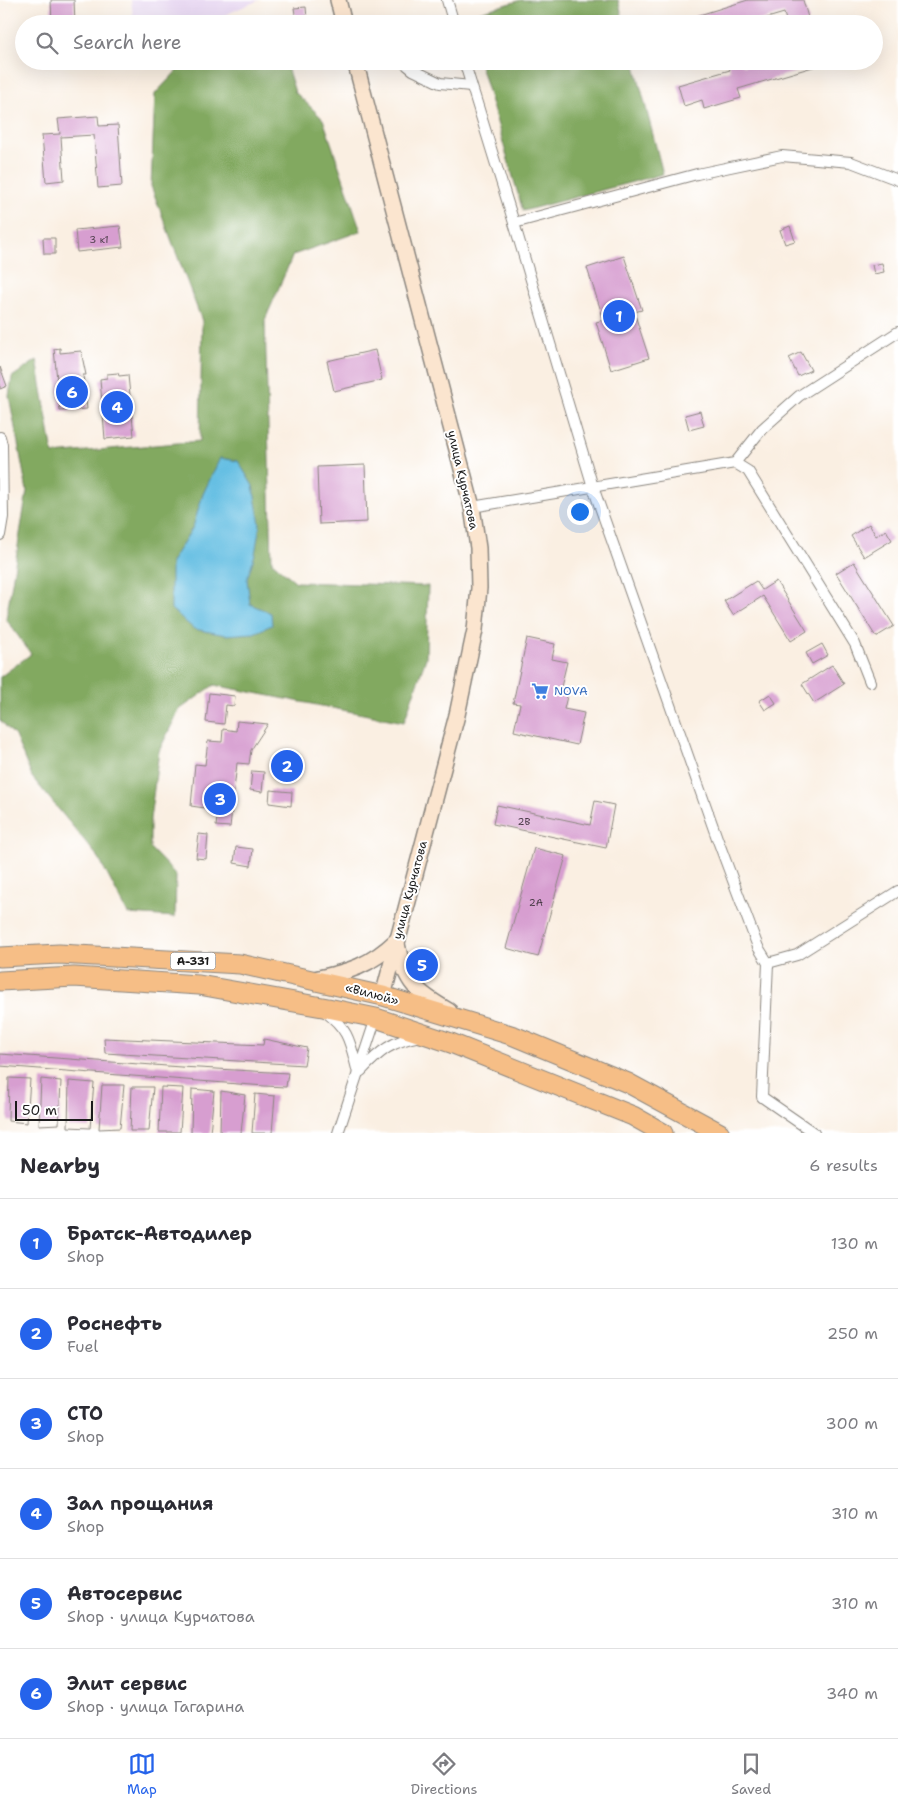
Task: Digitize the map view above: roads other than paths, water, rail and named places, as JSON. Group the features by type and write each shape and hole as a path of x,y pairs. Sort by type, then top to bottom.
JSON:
{"highway":[{"name":"«Вилюй»","path":"0,957 58,954 240,964 383,996 514,1036 628,1083 720,1133"},
{"name":"«Вилюй»","path":"0,981 74,977 199,985 376,1018 428,1035 633,1116 662,1133"},
{"name":"улица Курчатова","path":"376,1018 383,996"}],"main road":[{"path":"338,0 343,15"},
{"name":"улица Курчатова","path":"357,70 472,507 478,548 479,588 475,630 457,715 396,940 383,996"},
{"path":"312,979 340,974 364,965 384,952 396,940"},
{"path":"396,940 404,971 417,990 427,999 470,1023"}],"street":[{"path":"447,0 451,15"},
{"path":"413,70 440,83 471,86"},
{"path":"467,70 593,487 717,838 758,947 768,963 762,1097 814,1133"},
{"path":"514,223 697,174 782,156 851,162 898,180"},
{"path":"734,463 762,429 799,396 898,332"},
{"path":"0,437 2,445 3,518 0,535"},
{"path":"472,507 734,463 748,471 854,644 870,682"},
{"path":"768,963 797,955 898,891"},
{"path":"316,1006 338,1022 344,1029 349,1038 358,1074"},
{"path":"338,1133 376,1018"},
{"path":"358,1074 379,1052 391,1044 406,1038 428,1035"}],"water":[{"path":"220,458 238,461 253,486 260,524 255,554 247,579 250,604 271,613 272,625 254,633 226,635 194,629 171,609 171,562 193,527 203,494"}],"place":[{"name":"Братск-Автодилер","path":"619,316"},
{"name":"Элит сервис","path":"72,392"},
{"name":"Зал прощания","path":"117,407"},
{"name":"NOVA","path":"540,691"},
{"name":"Роснефть","path":"287,766"},
{"name":"СТО","path":"220,799"},
{"name":"Автосервис","path":"422,965"}]}
